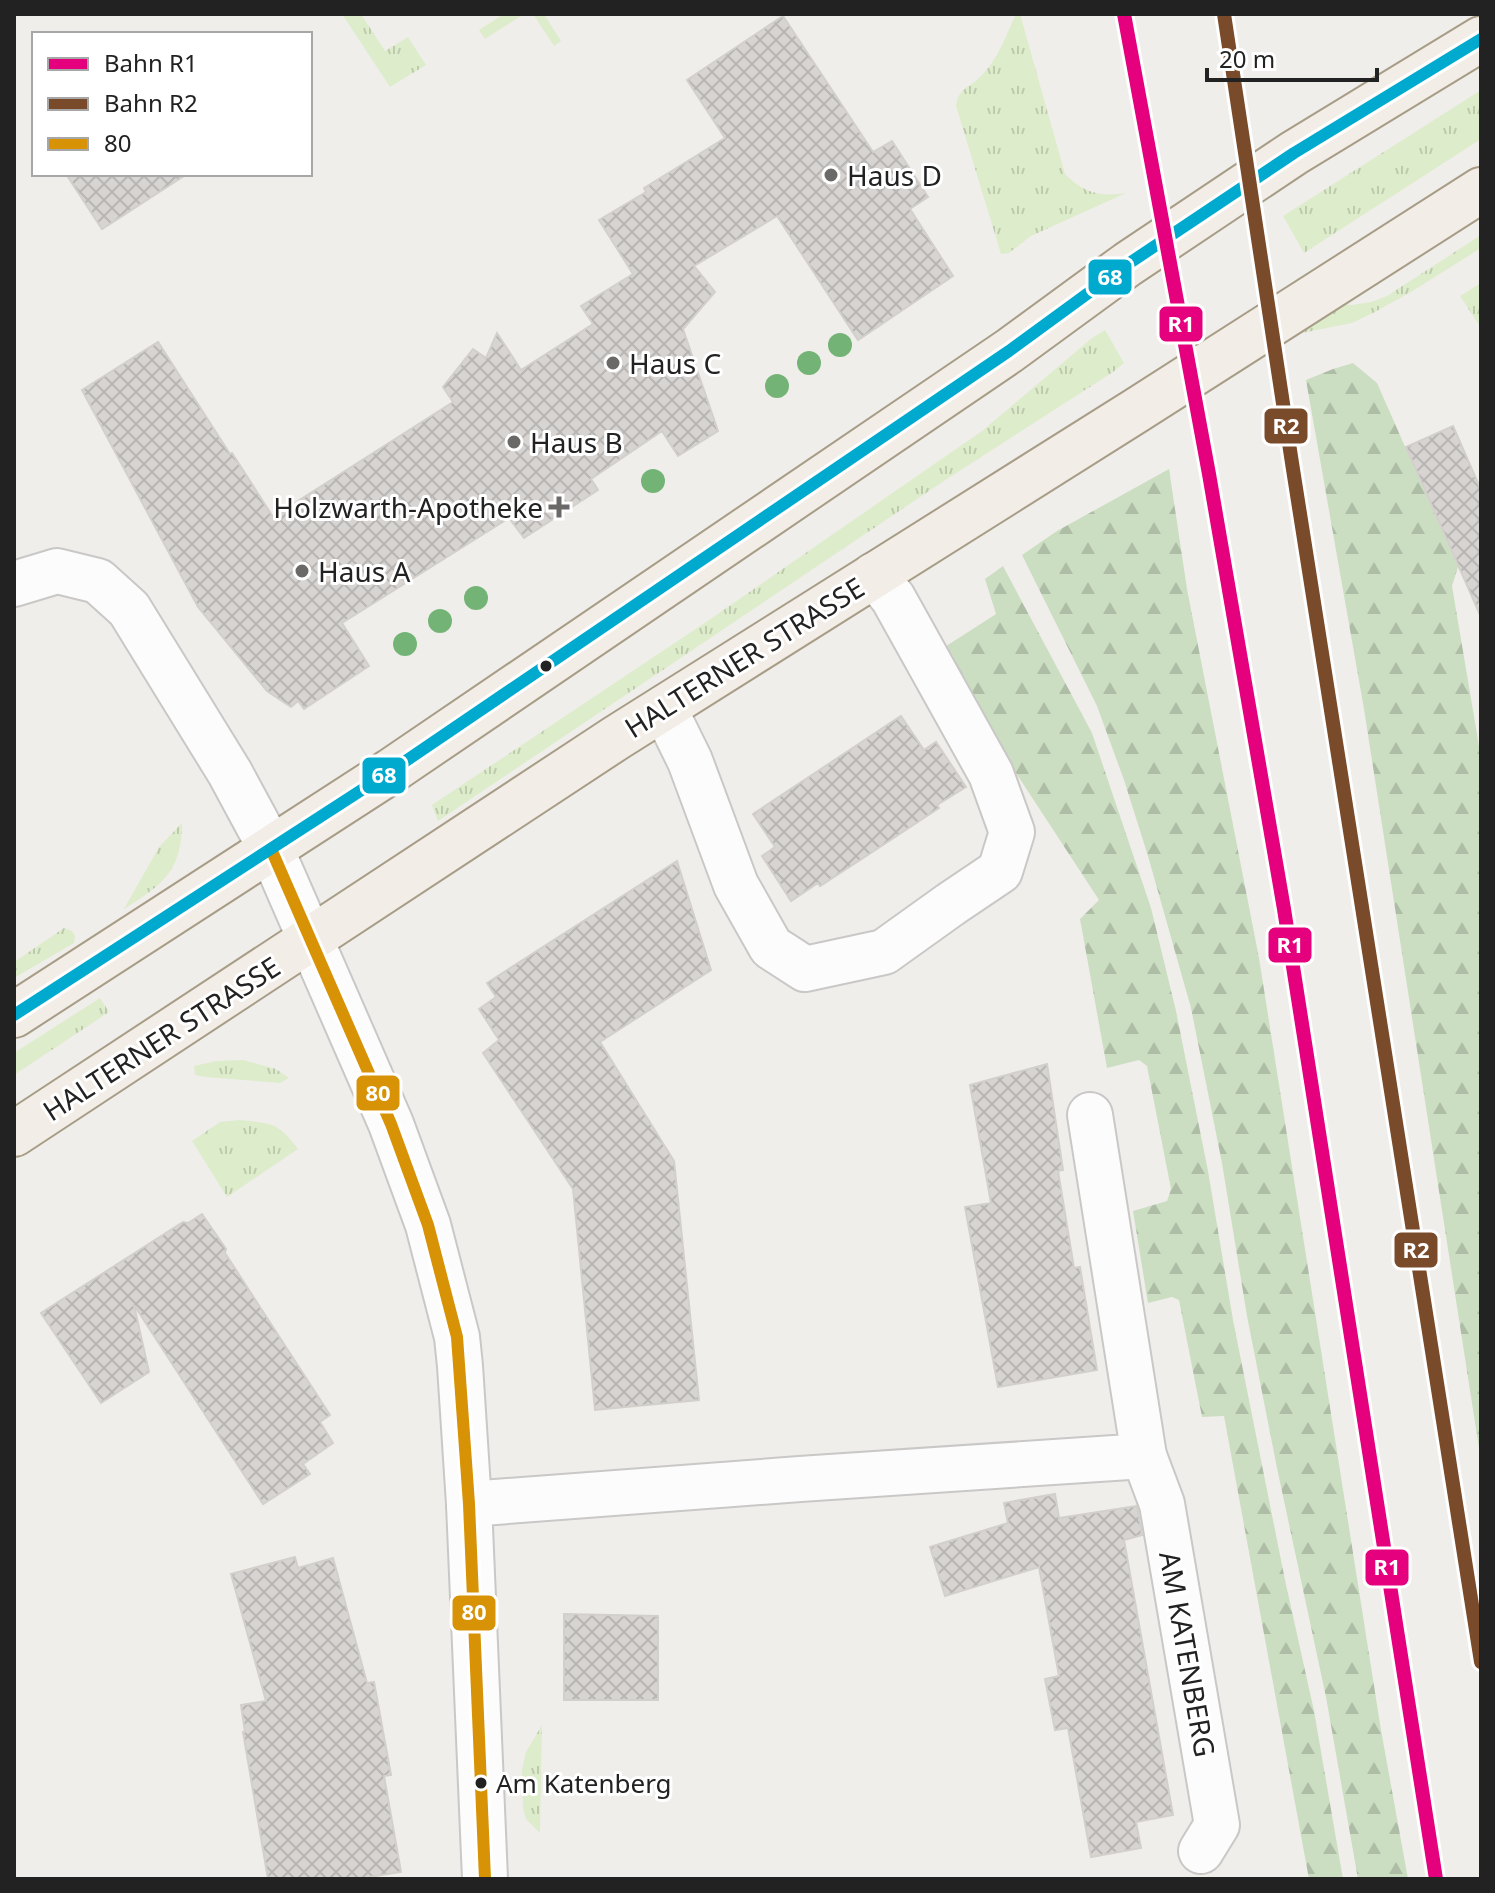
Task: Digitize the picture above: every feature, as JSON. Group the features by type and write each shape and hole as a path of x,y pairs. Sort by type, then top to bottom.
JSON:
{"main road":[{"path":"14,1015 391,771 1009,351 1128,264 1294,153 1481,39"},
{"name":"HALTERNER STRASSE","path":"14,1134 616,738 1481,190"}],"street":[{"path":"14,584 57,571 98,581 129,609 230,773 271,849 391,1124 428,1225 457,1337 469,1504 485,1879"},
{"path":"664,708 690,761 736,885 771,947 805,969 884,952 1000,871 1012,832 991,774 893,598 874,575"},
{"name":"AM KATENBERG","path":"1090,1115 1144,1456 1162,1504 1217,1825 1201,1851"},
{"path":"469,1504 1144,1456"}],"green space":[{"path":"342,14 361,14 385,51 408,37 426,65 390,87"},
{"path":"504,14 524,14 485,39 479,30"},
{"path":"533,14 544,14 561,41 554,46"},
{"path":"1016,14 1020,14 1065,174 1092,192 1126,193 1031,236 1009,253 1001,254 956,106 962,92 992,63"},
{"path":"1481,90 1481,139 1304,253 1283,216"},
{"path":"1481,235 1481,248 1373,313 1352,323 1302,333 1301,329 1334,304 1352,305 1387,296"},
{"path":"1481,283 1481,328 1460,296"},
{"path":"1105,330 1124,363 1113,372 944,481 438,821 432,805 709,620 982,431"},
{"path":"1353,363 1377,383 1458,567 1452,586 1481,758 1481,1461 1364,709 1306,380"},
{"path":"1169,469 1187,589 1259,958 1381,1730 1408,1879 1358,1879 1326,1697 1247,1316 1222,1163 1191,1008 1148,856 1097,706 1022,555 1057,531"},
{"path":"1003,566 1092,733 1151,908 1176,1011 1208,1171 1233,1320 1314,1711 1343,1879 1309,1879 1224,1416 1202,1417 1179,1300 1172,1297 1148,1303 1133,1211 1167,1201 1171,1189 1147,1066 1139,1060 1107,1068 1080,919 1099,900 937,652 996,614 985,579"},
{"path":"182,823 174,865 159,884 124,909 159,847"},
{"path":"64,928 72,931 74,943 14,978 14,962"},
{"path":"100,998 109,1012 14,1075 14,1053"},
{"path":"243,1060 276,1069 289,1078 280,1083 195,1075 194,1066"},
{"path":"239,1120 273,1126 298,1149 227,1197 192,1141 220,1122"},
{"path":"542,1725 540,1833 526,1819 522,1770 526,1752"}],"building":[{"path":"783,16 873,152 892,141 928,197 910,209 953,276 858,340 777,216 694,266 715,292 683,329 718,431 678,456 662,431 591,479 598,490 524,538 509,518 342,623 369,666 304,709 298,701 291,707 267,691 198,607 82,390 158,342 273,517 453,402 443,387 473,349 486,358 497,333 521,370 593,324 581,306 633,274 599,220 725,138 687,80"},
{"path":"67,176 184,176 102,229"},
{"path":"1453,426 1481,490 1481,617 1406,447"},
{"path":"901,716 924,750 936,742 966,787 880,847 791,901 762,856 775,847 753,814"},
{"path":"677,861 711,970 600,1042 674,1161 699,1400 595,1410 573,1189 483,1053 499,1040 479,1009 496,997 487,983"},
{"path":"1047,1064 1063,1170 1058,1171 1074,1268 1080,1267 1097,1370 998,1387 965,1207 991,1203 970,1085"},
{"path":"202,1214 330,1415 320,1422 333,1443 303,1464 310,1474 263,1504 134,1305 149,1372 101,1403 41,1313 183,1222 188,1223"},
{"path":"1055,1494 1059,1518 1136,1506 1138,1511 1142,1535 1124,1540 1173,1815 1136,1822 1141,1848 1091,1857 1068,1728 1055,1730 1045,1679 1059,1676 1039,1567 945,1596 930,1547 1008,1523 1004,1503"},
{"path":"295,1557 298,1568 333,1558 367,1683 374,1682 391,1775 384,1776 401,1872 357,1879 268,1879 241,1705 266,1701 231,1574"},
{"path":"564,1614 658,1616 658,1700 564,1700"}],"railway":[{"path":"1224,14 1481,1662"}],"rail line":[{"name":"R1","path":"1124,14 1209,474 1284,909 1436,1879"},
{"name":"R2","path":"1224,14 1481,1662"}],"transit line":[{"name":"68","path":"14,1015 391,771 1009,351 1128,264 1294,153 1481,39"},
{"name":"80","path":"271,849 391,1124 428,1225 457,1337 469,1504 485,1879"}],"place":[{"name":"Haus D","path":"831,175"},
{"name":"Haus C","path":"613,363"},
{"name":"Haus B","path":"514,442"},
{"name":"Holzwarth-Apotheke","path":"559,507"},
{"name":"Haus A","path":"302,571"},
{"name":"Am Katenberg","path":"481,1783"}]}
